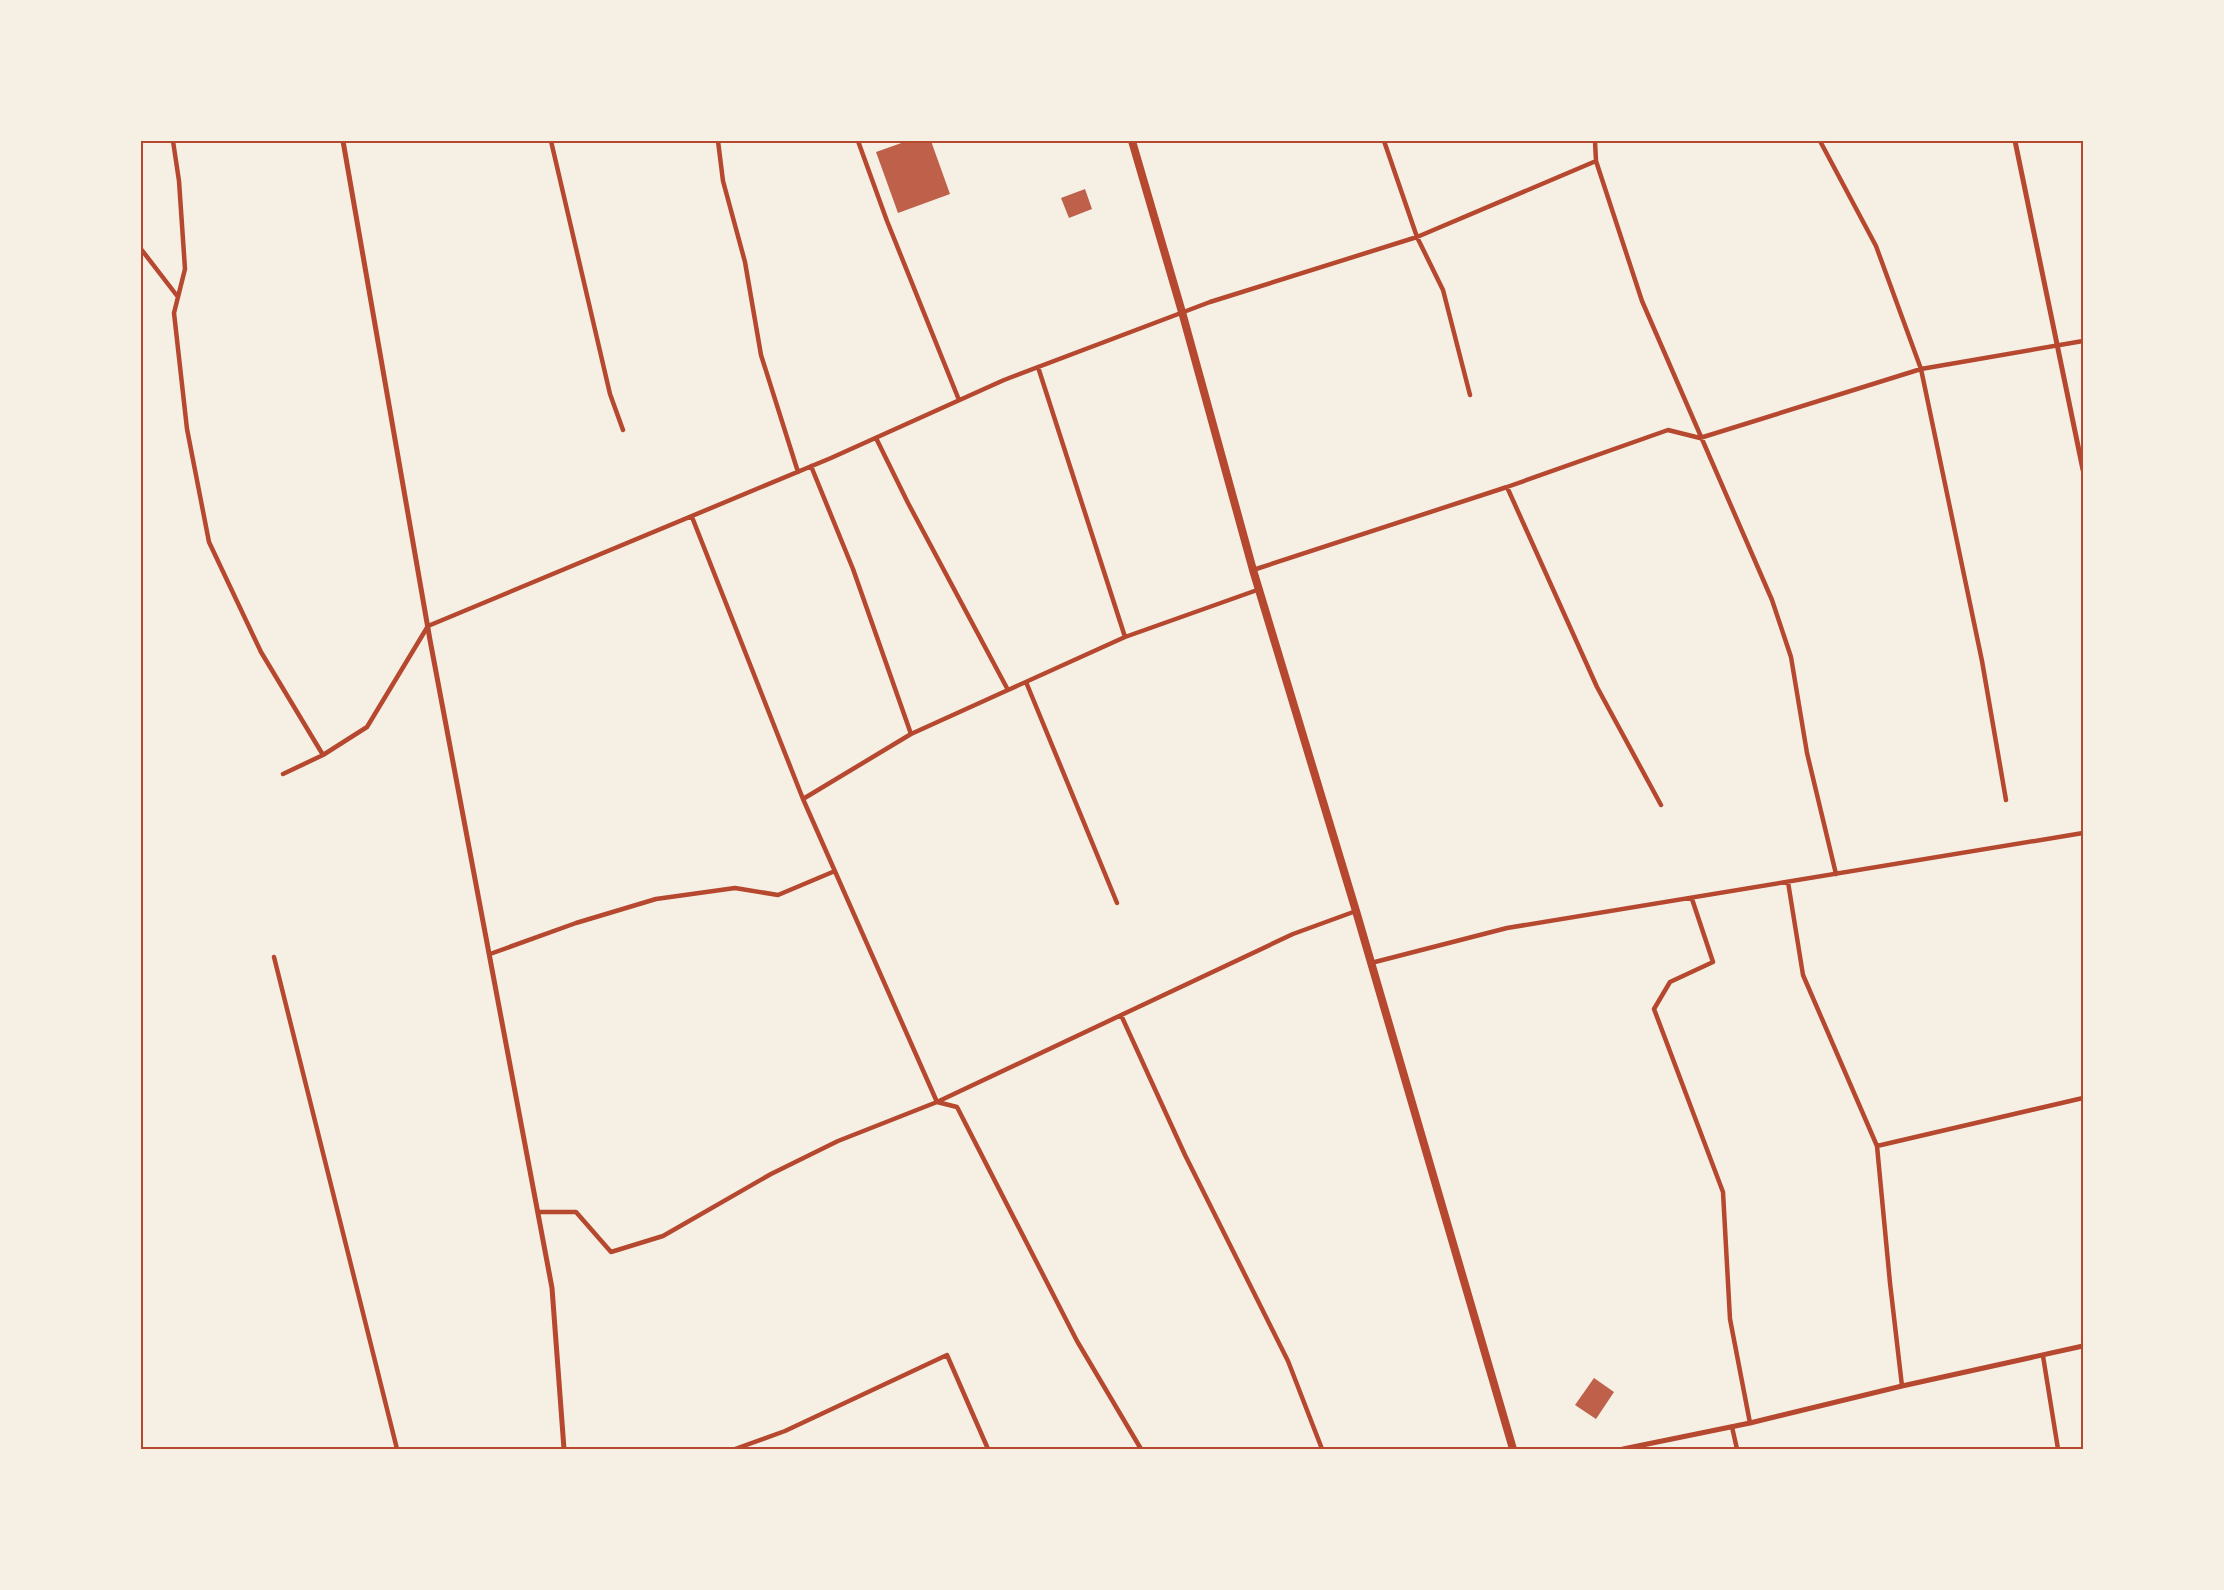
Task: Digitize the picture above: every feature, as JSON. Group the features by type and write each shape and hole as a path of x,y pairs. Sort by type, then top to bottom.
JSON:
{"highway":[{"path":"1132,141 1253,570 1356,910 1513,1449"}],"street":[{"path":"173,141 179,181 185,269 174,313 187,429 208,542 261,652 323,754"},
{"path":"344,141 428,626 552,1288 564,1449"},
{"path":"551,141 610,394 623,430"},
{"path":"718,141 723,181 745,262 761,356 798,472"},
{"path":"858,141 887,221 959,400"},
{"path":"1384,141 1418,237 1443,290 1470,395"},
{"path":"1595,141 1596,161 1642,301 1772,600 1791,657 1807,753 1836,874"},
{"path":"1820,141 1876,246 1921,369 1982,660 2006,800"},
{"path":"2015,141 2083,470"},
{"path":"283,774 323,754 368,727 428,626 798,472 1038,367 1182,312 1418,237 1596,161"},
{"path":"141,249 178,297"},
{"path":"1253,570 1668,430 1700,438 1921,369 2083,341"},
{"path":"1038,367 1125,637"},
{"path":"876,438 1008,690"},
{"path":"812,466 853,569 912,734"},
{"path":"1507,486 1597,687 1661,805"},
{"path":"692,517 803,799 937,1102"},
{"path":"803,799 912,734 1125,637 1260,589"},
{"path":"1026,682 1117,903"},
{"path":"1371,963 1507,928 2083,833"},
{"path":"490,954 576,923 656,899 735,888 778,895 835,871"},
{"path":"1788,882 1803,975 1877,1146 1902,1386"},
{"path":"1692,899 1713,962 1670,982 1654,1009 1724,1192 1730,1319 1750,1423"},
{"path":"538,1212 576,1212 611,1252 663,1236 771,1174 838,1141 937,1102 1293,934 1356,910"},
{"path":"274,957 397,1449"},
{"path":"1121,1016 1185,1155 1288,1361 1322,1449"},
{"path":"1877,1146 2083,1098"},
{"path":"937,1102 957,1107 1077,1341 1141,1449"},
{"path":"1623,1449 1750,1423 1902,1386 2083,1346"},
{"path":"735,1449 785,1431 947,1355 988,1449"},
{"path":"2043,1356 2058,1449"},
{"path":"1732,1427 1737,1449"}],"building":[{"path":"907,141 931,141 950,194 898,213 876,152"},
{"path":"1085,189 1092,209 1069,218 1061,198"},
{"path":"1594,1378 1614,1392 1596,1419 1575,1405"}]}
